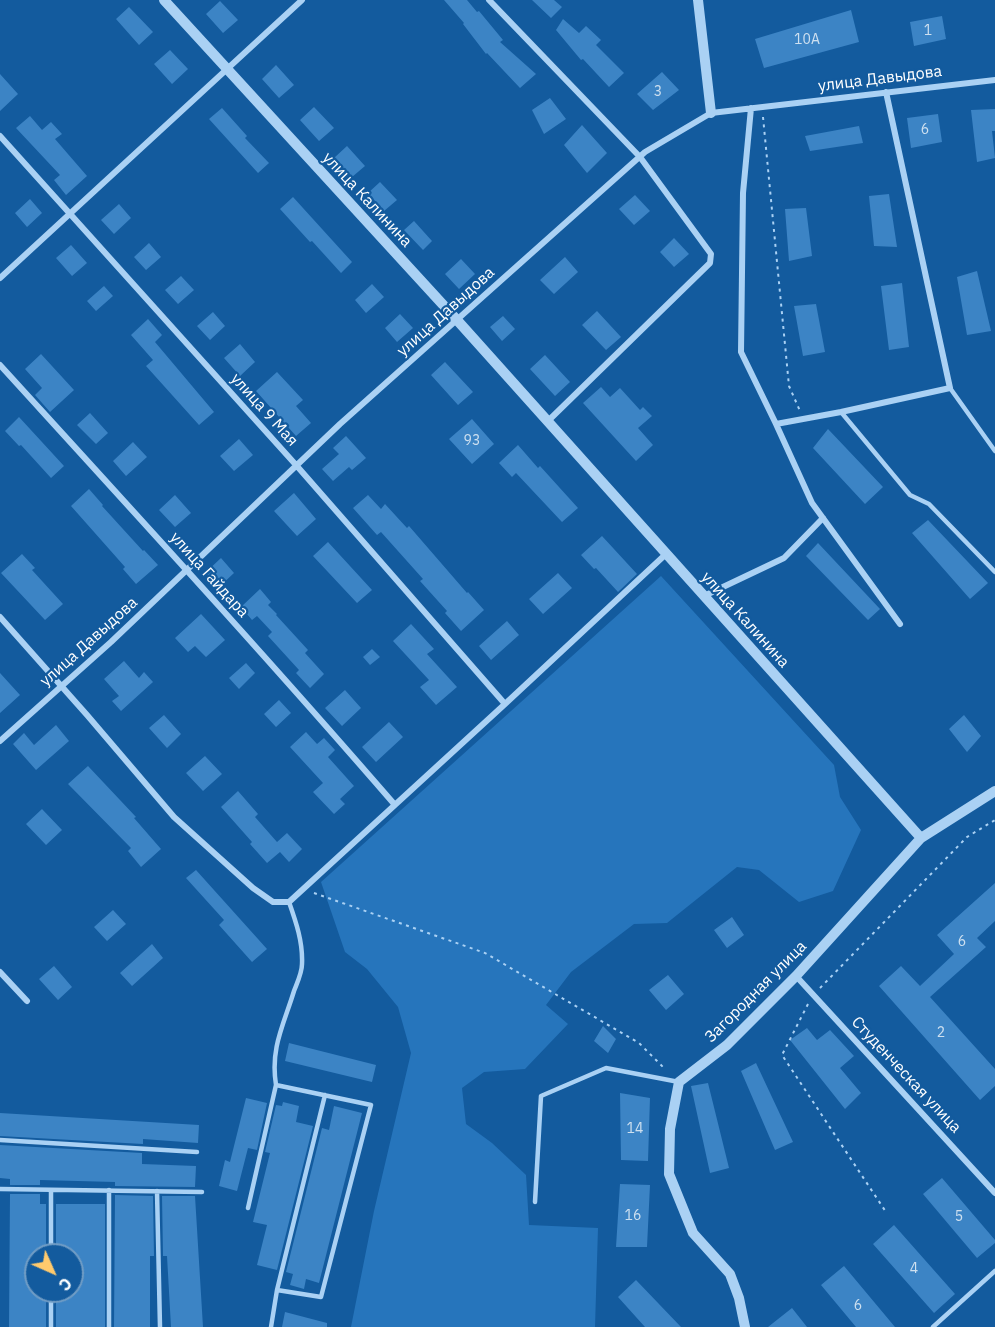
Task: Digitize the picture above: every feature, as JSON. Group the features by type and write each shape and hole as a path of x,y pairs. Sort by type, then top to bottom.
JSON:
{"street":[{"name":"улица Калинина","path":"164,0 457,320 921,838"},
{"path":"0,278 302,0"},
{"path":"489,0 640,157 711,254 710,263 548,421"},
{"path":"698,0 711,112"},
{"name":"улица Давыдова","path":"0,741 111,642 340,424 645,152 711,112 995,80"},
{"path":"777,424 950,388 886,92"},
{"path":"751,108 743,193 741,352 777,424 812,503 900,624"},
{"name":"улица 9 Мая","path":"0,136 296,465 505,705"},
{"name":"улица Гайдара","path":"0,365 395,805"},
{"path":"704,596 784,558 823,518"},
{"path":"0,617 174,817 254,888 273,902 289,902 666,554"},
{"name":"Загородная улица","path":"679,1082 727,1045 796,976 921,838 995,791"},
{"path":"0,972 27,1001"},
{"name":"Студенческая улица","path":"796,976 995,1193"},
{"path":"679,1082 670,1129 669,1174 693,1233 730,1274 739,1298 745,1327"}],"lane":[{"path":"950,388 995,451"},
{"path":"842,412 910,495 929,504 995,572"},
{"path":"248,1208 276,1085 273,1068 280,1032 302,966 299,932 289,902"},
{"path":"535,1202 541,1096 606,1068 679,1082"},
{"path":"276,1085 371,1106 321,1297 277,1290"},
{"path":"271,1327 277,1290 325,1095"},
{"path":"0,1140 197,1152"},
{"path":"0,1189 202,1192"},
{"path":"51,1190 51,1243"},
{"path":"109,1190 109,1327"},
{"path":"157,1191 160,1327"},
{"path":"933,1327 995,1271"},
{"path":"51,1303 51,1327"}],"path":[{"path":"762,107 789,386 804,419"},
{"path":"886,1212 782,1055 813,995 967,837 995,820"},
{"path":"303,889 485,953 639,1043 679,1082"}],"shaded area":[{"path":"661,576 834,765 840,797 861,830 833,891 799,902 759,870 737,867 667,923 634,924 571,972 546,1005 568,1024 525,1069 484,1072 462,1088 466,1124 492,1143 526,1175 529,1225 598,1228 595,1327 351,1327 374,1211 411,1053 398,1007 367,969 345,952 321,882"}],"building":[{"path":"444,0 467,0 503,40 500,42 536,74 520,88 486,54"},
{"path":"532,0 554,0 562,7 551,18"},
{"path":"220,1 238,20 223,33 206,14"},
{"path":"129,7 153,32 139,45 116,19"},
{"path":"851,10 859,42 764,68 755,39"},
{"path":"942,16 946,39 914,46 910,22"},
{"path":"563,19 579,33 586,26 601,40 596,45 624,73 609,87 583,59 581,60 556,30"},
{"path":"170,50 188,69 172,84 154,64"},
{"path":"276,65 294,85 279,98 262,79"},
{"path":"662,72 679,90 653,110 637,94"},
{"path":"0,74 18,94 0,111"},
{"path":"550,98 566,119 544,134 532,110"},
{"path":"314,107 334,128 319,141 300,120"},
{"path":"222,108 247,136 245,138 269,163 258,173 209,119"},
{"path":"995,109 995,131 992,131 995,158 977,162 971,110"},
{"path":"938,114 942,142 911,148 907,118"},
{"path":"30,116 42,130 51,122 62,134 55,139 87,176 66,195 54,180 60,175 16,128"},
{"path":"582,125 607,153 587,173 564,145"},
{"path":"859,126 863,143 810,151 805,136"},
{"path":"347,146 365,166 352,177 334,158"},
{"path":"380,182 397,200 384,211 368,193"},
{"path":"889,194 897,247 874,246 869,196"},
{"path":"635,195 650,211 634,225 619,209"},
{"path":"293,197 352,262 341,273 280,209"},
{"path":"30,199 42,213 27,227 15,213"},
{"path":"119,204 131,218 114,234 101,220"},
{"path":"806,208 812,256 789,261 785,209"},
{"path":"414,221 432,241 423,250 404,230"},
{"path":"674,238 689,254 674,267 660,252"},
{"path":"149,243 161,257 146,270 134,257"},
{"path":"71,245 87,263 72,276 56,258"},
{"path":"565,257 578,272 554,294 540,280"},
{"path":"461,259 475,274 459,289 445,274"},
{"path":"977,271 991,331 967,335 957,277"},
{"path":"181,276 194,290 178,304 165,290"},
{"path":"902,283 909,347 889,350 881,286"},
{"path":"372,284 384,297 366,313 355,300"},
{"path":"104,286 113,296 96,311 87,301"},
{"path":"816,304 825,352 803,356 794,306"},
{"path":"597,311 621,337 606,350 582,325"},
{"path":"213,312 225,326 210,340 197,326"},
{"path":"400,314 413,328 397,342 385,328"},
{"path":"503,316 515,329 502,341 490,327"},
{"path":"148,319 162,335 155,342 214,412 199,425 146,366 153,360 131,335"},
{"path":"240,344 255,362 240,376 224,358"},
{"path":"41,354 74,390 50,412 35,395 42,388 25,369"},
{"path":"545,355 570,382 555,396 530,369"},
{"path":"445,362 473,392 458,405 431,375"},
{"path":"277,372 303,400 296,406 311,423 296,436 256,391"},
{"path":"601,387 610,397 620,388 640,410 643,407 652,416 638,428 653,445 636,461 583,403"},
{"path":"90,413 108,433 96,444 77,425"},
{"path":"19,417 64,466 51,478 5,431"},
{"path":"472,419 494,444 472,464 449,439"},
{"path":"828,429 883,487 865,504 813,448"},
{"path":"346,436 366,458 352,470 349,467 333,481 322,469 339,454 333,448"},
{"path":"239,439 253,455 234,471 220,456"},
{"path":"133,442 147,457 126,476 113,461"},
{"path":"518,445 578,508 562,522 516,473 512,477 499,463"},
{"path":"89,489 102,506 158,565 136,584 123,569 125,567 71,506"},
{"path":"294,493 316,519 297,536 274,511"},
{"path":"175,495 191,513 175,527 159,510"},
{"path":"368,495 381,509 385,504 407,528 409,526 484,610 461,631 445,613 447,611 420,581 423,579 381,532 377,535 353,508"},
{"path":"928,520 988,583 970,599 912,533"},
{"path":"602,536 637,574 618,592 581,555"},
{"path":"328,542 372,590 357,603 313,556"},
{"path":"818,543 880,609 868,620 806,556"},
{"path":"22,554 35,568 32,570 63,604 45,620 1,573"},
{"path":"221,558 234,573 218,588 205,573"},
{"path":"558,573 572,588 543,614 529,599"},
{"path":"260,589 271,602 268,605 308,650 305,653 324,674 310,688 296,673 299,670 268,636 272,632 257,616 252,620 241,607"},
{"path":"201,614 225,640 206,657 195,646 188,652 175,638"},
{"path":"507,621 519,635 491,660 479,646"},
{"path":"411,624 434,649 427,654 457,687 436,705 420,687 429,680 393,641"},
{"path":"372,649 380,657 370,665 363,657"},
{"path":"124,661 139,678 144,672 153,682 121,711 112,701 119,696 104,679"},
{"path":"246,663 255,673 239,689 229,678"},
{"path":"0,673 20,695 0,713"},
{"path":"345,690 361,708 342,726 325,708"},
{"path":"279,700 291,713 276,727 264,714"},
{"path":"164,715 181,734 167,748 149,728"},
{"path":"964,715 981,736 967,752 949,729"},
{"path":"389,722 403,737 376,762 362,747"},
{"path":"56,725 69,741 36,770 13,744 24,733 34,745"},
{"path":"306,732 317,744 324,738 335,750 328,757 354,786 340,799 345,804 334,814 313,792 323,783 290,747"},
{"path":"205,756 222,774 203,791 186,773"},
{"path":"88,766 136,817 134,818 161,849 141,867 128,851 131,848 68,784"},
{"path":"238,791 258,814 255,817 277,842 287,833 302,849 289,862 280,852 267,863 221,807"},
{"path":"42,809 62,830 46,845 26,824"},
{"path":"196,870 267,949 252,962 219,925 224,920 186,878"},
{"path":"995,883 995,921 977,938 986,947 930,997 995,1069 995,1086 980,1100 879,986 901,966 920,986 954,954 937,935"},
{"path":"113,910 126,924 107,941 94,927"},
{"path":"732,917 744,935 727,948 714,930"},
{"path":"152,944 163,958 132,986 120,973"},
{"path":"54,966 72,987 58,1000 39,979"},
{"path":"668,975 684,994 666,1010 649,990"},
{"path":"603,1026 616,1039 608,1053 594,1041"},
{"path":"807,1028 817,1040 830,1030 854,1056 840,1068 861,1093 845,1109 790,1040"},
{"path":"289,1043 376,1065 372,1082 285,1061"},
{"path":"756,1063 793,1142 775,1150 741,1071"},
{"path":"708,1083 729,1168 710,1173 691,1086"},
{"path":"620,1093 650,1098 648,1161 621,1160"},
{"path":"246,1098 267,1103 257,1150 248,1148 237,1191 219,1186 225,1160 230,1162"},
{"path":"283,1102 299,1106 296,1122 313,1126 277,1270 257,1265 267,1225 253,1222 270,1153 265,1152 276,1105 282,1106"},
{"path":"334,1106 362,1113 319,1283 306,1279 304,1289 290,1285 293,1274 286,1272 322,1128 329,1130"},
{"path":"0,1113 199,1125 198,1143 143,1139 143,1144 0,1136"},
{"path":"0,1145 142,1153 142,1164 196,1166 195,1187 115,1186 115,1182 40,1180 40,1185 10,1185 10,1179 0,1178"},
{"path":"942,1178 995,1240 995,1243 977,1258 923,1194"},
{"path":"620,1184 650,1185 647,1247 616,1247"},
{"path":"10,1194 40,1194 40,1204 46,1204 46,1243 24,1243 24,1303 46,1303 46,1327 9,1327"},
{"path":"115,1195 153,1196 154,1256 150,1256 150,1327 114,1327"},
{"path":"162,1196 195,1196 203,1327 171,1327 167,1256 163,1256"},
{"path":"56,1204 105,1204 105,1327 56,1327 56,1303 84,1303 84,1243 56,1243"},
{"path":"894,1225 955,1294 934,1313 873,1244"},
{"path":"844,1266 895,1327 856,1327 821,1285"},
{"path":"636,1280 681,1327 645,1327 618,1297"},
{"path":"792,1308 807,1327 768,1327"},
{"path":"285,1312 327,1323 327,1327 282,1327"}]}
